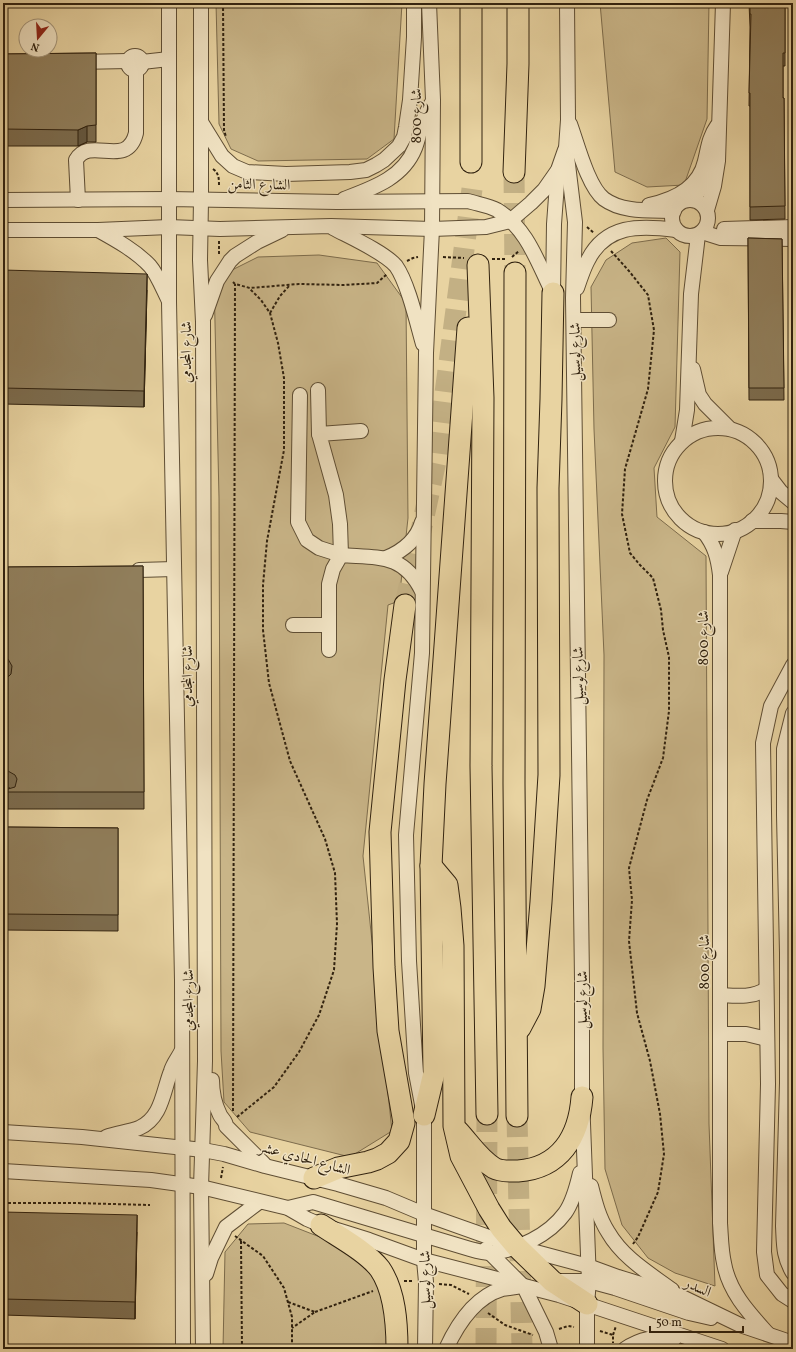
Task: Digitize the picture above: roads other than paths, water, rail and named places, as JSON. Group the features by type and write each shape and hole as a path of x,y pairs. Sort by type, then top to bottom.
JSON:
{"highway":[{"path":"471,3 471,162"},
{"path":"514,172 518,64 518,3"},
{"path":"424,1115 434,1073 431,866 435,784 468,325 477,264 483,398 481,766 487,1114"},
{"path":"515,273 514,784 517,1116"},
{"path":"517,1034 530,1009 534,986 542,902 550,775 548,488 553,293"},
{"path":"314,1178 338,1168 377,1159 388,1153 399,1141 404,1123 388,1031 384,967 380,832 405,605"},
{"path":"431,866 446,885 450,908 453,946 454,1126 461,1156 488,1209 517,1247 552,1281 587,1304"},
{"path":"454,1126 479,1158 496,1169 511,1172 529,1170 544,1165 559,1156 570,1142 579,1118 582,1097"},
{"path":"321,1225 361,1251 379,1268 388,1286 392,1300 397,1330 397,1349"}],"street":[{"name":"شارع المجدمي","path":"169,3 169,226 182,980 181,1052 184,1349"},
{"name":"شارع المجدمي","path":"201,3 200,260 203,322 205,1061 201,1187 203,1349"},
{"path":"201,121 222,156 233,166 246,172 286,174 366,170 384,160 399,146 404,137 410,100 414,37 414,3"},
{"name":"شارع 800","path":"429,3 433,100 432,229"},
{"name":"شارع لوسيل","path":"567,3 568,120 566,148 575,222 573,298 582,979 582,1097 583,1159 589,1281 587,1304 588,1349"},
{"path":"691,294 718,161 723,3"},
{"path":"66,62 135,64 169,60"},
{"path":"78,200 76,160 79,155 84,151 90,150 120,151 129,147 135,138 135,64"},
{"path":"336,202 377,186 394,176 403,168 416,147 424,118 433,100"},
{"path":"568,120 594,188 603,198 612,203 633,209 674,211"},
{"path":"633,209 666,201 690,186 701,172 710,139 719,124"},
{"path":"3,230 98,230 169,226 200,229 331,226 432,229 486,227 510,221 531,203 544,190 558,170 566,148"},
{"path":"693,200 707,181 718,161"},
{"path":"553,293 554,224 558,170"},
{"name":"الشارع الثامن","path":"3,200 169,199 336,202 468,201 497,211 510,221 529,242 553,293"},
{"path":"3,211 21,200"},
{"path":"682,441 686,410 691,294 686,249 679,232 672,221 674,211 680,203 684,201 693,200 701,203 704,225 722,238 793,239"},
{"path":"573,298 587,261 602,240 610,235 631,228 654,227 679,232 687,236 704,225 724,229 793,227"},
{"path":"331,226 384,256 396,267 405,285 426,353"},
{"path":"203,322 217,281 222,271 235,256 257,242 288,228"},
{"name":"شارع لوسيل","path":"425,1349 426,1282 424,1260 424,1115 416,1073 409,961 406,835 422,653 426,353 432,256 432,229"},
{"path":"98,230 125,246 151,267 170,302"},
{"path":"574,320 609,320"},
{"path":"689,353 700,395 705,404 730,429"},
{"path":"318,390 319,434 336,494 340,524 341,554 333,569 329,584 329,650"},
{"path":"300,395 298,522 308,540 319,548 341,554 386,558 394,561 408,571 422,592"},
{"path":"713,428 730,429 746,436 759,448 767,462 771,479 769,495 762,509 752,521 744,527 720,533 704,532 691,526 680,518 671,506 666,493 664,479 667,465 673,452 682,441 697,432 713,428"},
{"path":"319,434 361,431"},
{"path":"771,479 781,492 793,502"},
{"path":"386,558 401,551 413,540 418,533 424,517"},
{"path":"752,521 781,520 793,522"},
{"name":"شارع 800","path":"720,575 735,530"},
{"name":"شارع 800","path":"704,532 716,550 720,575 720,1223 724,1264 731,1286 743,1305 768,1334"},
{"path":"139,570 174,570"},
{"path":"293,625 329,625"},
{"path":"793,665 771,706 763,743 768,1084 764,1252 767,1275 782,1294 793,1301"},
{"path":"792,717 784,749 789,788 784,815 789,846 790,1081 788,1202 783,1226 784,1246 787,1262 793,1273"},
{"path":"763,815 784,815"},
{"path":"765,953 790,954"},
{"path":"721,995 747,996 761,993 766,990"},
{"path":"721,1034 746,1034 767,1039"},
{"path":"102,1139 116,1133 139,1128 150,1121 160,1108 171,1069 181,1052"},
{"path":"205,1061 212,1079 212,1095 220,1115 226,1123 226,1126 265,1166"},
{"path":"768,1084 790,1081"},
{"name":"الشارع الحادي عشر","path":"7,1134 102,1139 182,1147 224,1154 386,1198 424,1214 517,1247 588,1266"},
{"path":"288,1208 313,1202 424,1236 485,1253 492,1253 517,1247 542,1235 565,1213 577,1186 583,1159"},
{"path":"583,1159 595,1203 615,1244 625,1254 680,1296"},
{"path":"3,1171 151,1180 183,1184 288,1208 321,1225 424,1260 524,1287 559,1294 720,1349"},
{"path":"203,1282 211,1258 226,1227 259,1202"},
{"path":"424,1214 492,1253 524,1287 546,1332 551,1349"},
{"path":"765,1226 783,1226"},
{"name":"السدر","path":"588,1266 680,1296 740,1325 792,1343"},
{"path":"446,1349 453,1333 463,1319 478,1303 491,1294 502,1289 524,1287 552,1281 589,1281 689,1312 740,1325"},
{"path":"625,1349 631,1345 653,1338 668,1338 720,1349"}],"tunnel":[{"path":"514,172 515,273"},
{"path":"405,605 436,461 472,189"},
{"path":"486,1349 487,1114"},
{"path":"517,1116 522,1349"}]}
